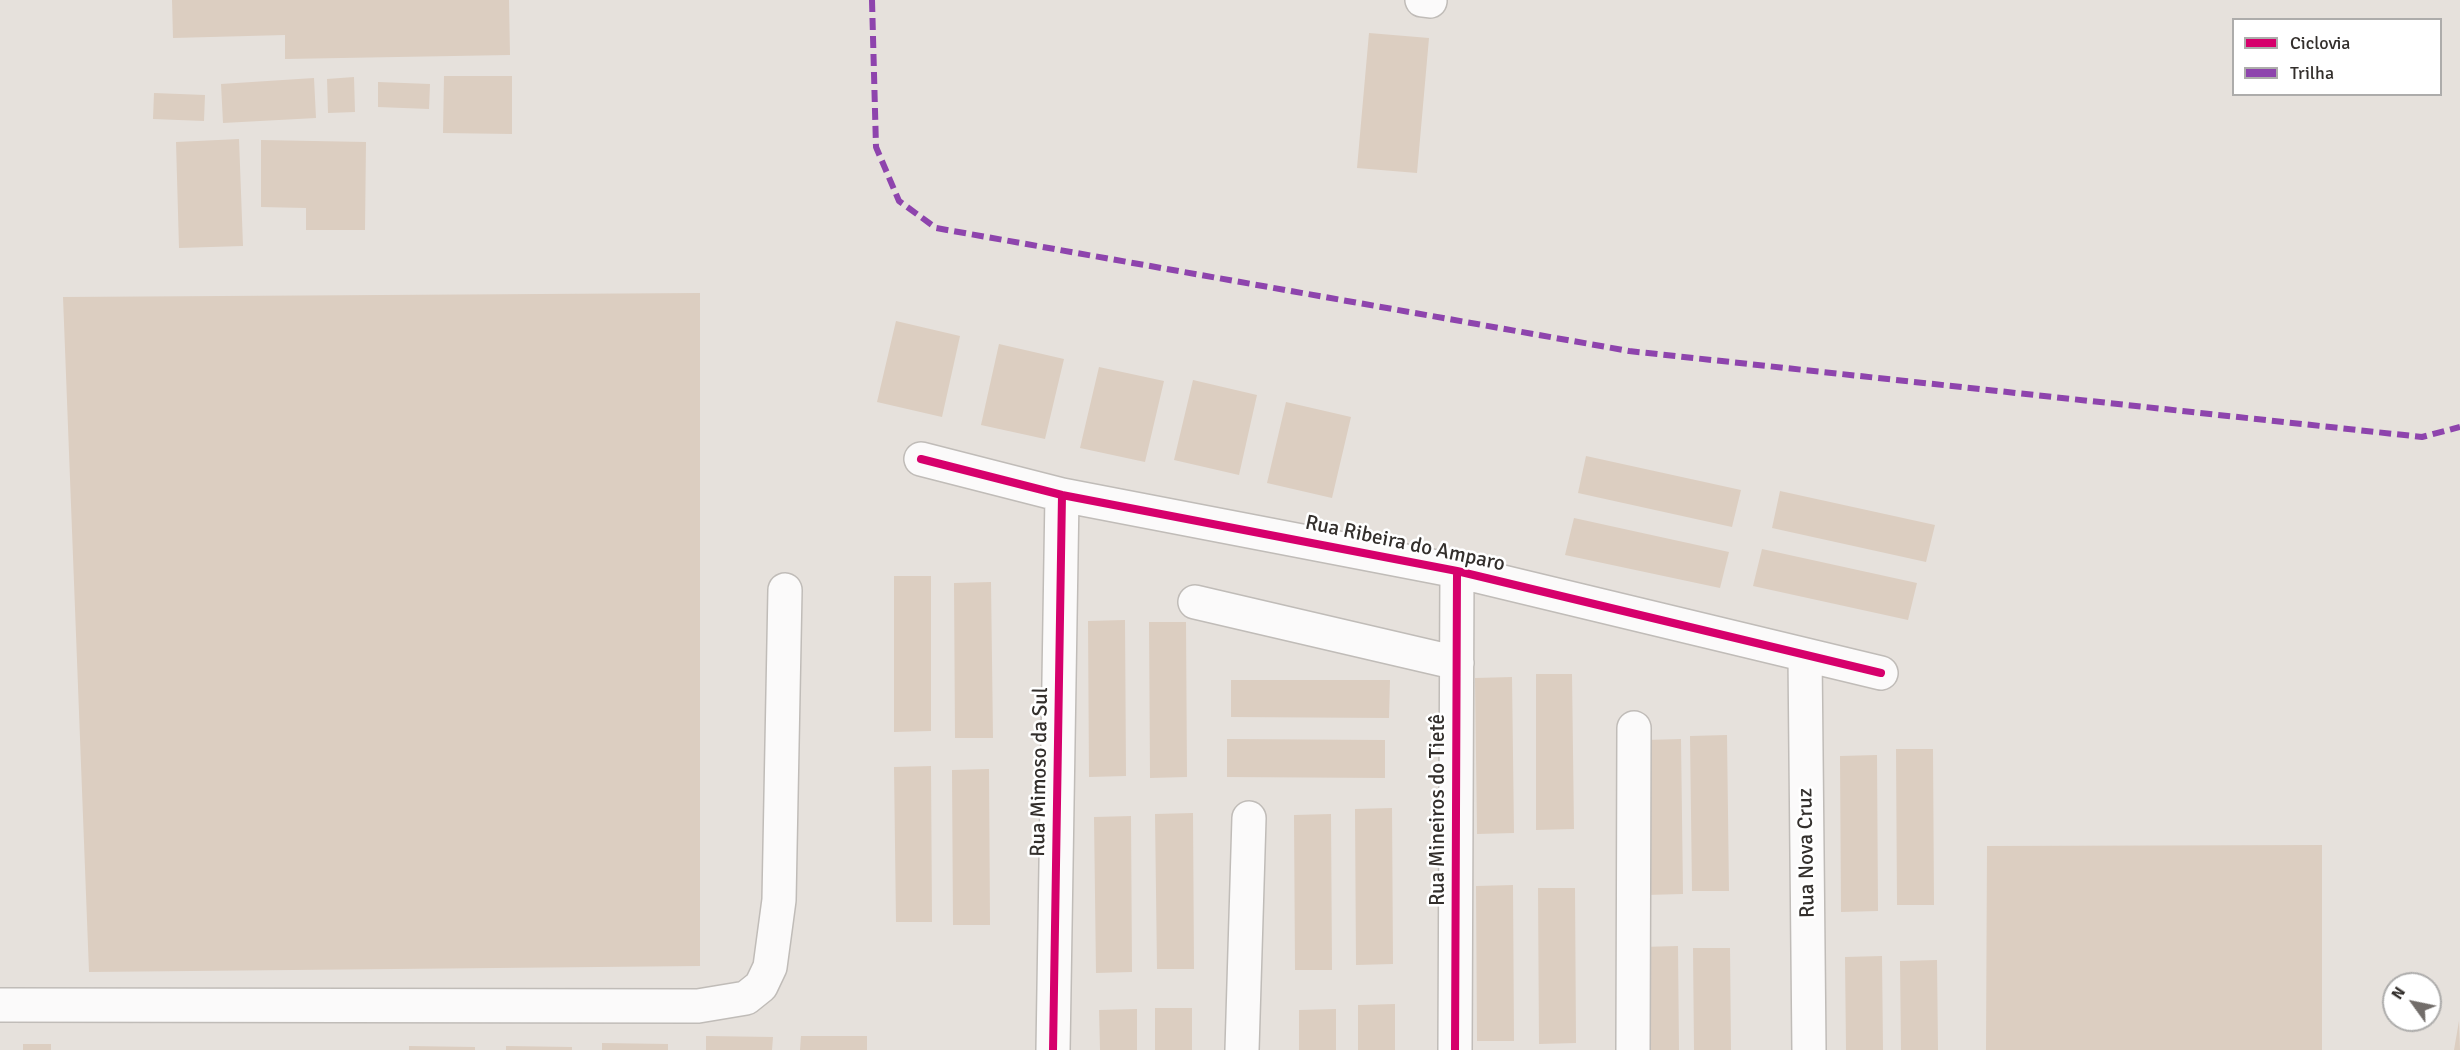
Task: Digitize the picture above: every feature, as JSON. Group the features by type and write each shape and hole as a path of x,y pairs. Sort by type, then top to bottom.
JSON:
{"street":[{"name":"Rua Ribeira do Amparo","path":"921,459 1062,495 1457,571 1881,673"},
{"name":"Rua Mimoso da Sul","path":"1053,1050 1062,495"},
{"name":"Rua Mineiros do Tietê","path":"1455,1050 1457,571"},
{"path":"0,1005 698,1006 746,998 761,986 770,967 779,900 785,590"},
{"path":"1195,602 1457,663"},
{"name":"Rua Nova Cruz","path":"1805,655 1809,1050"},
{"path":"1633,1050 1634,728"},
{"path":"1242,1050 1249,818"}],"building":[{"path":"172,0 509,0 510,55 285,59 285,35 173,38"},
{"path":"1369,33 1429,38 1417,173 1357,168"},
{"path":"444,76 512,76 512,134 443,133"},
{"path":"354,77 355,112 328,113 327,79"},
{"path":"314,78 316,118 223,123 221,84"},
{"path":"378,82 430,84 429,109 378,107"},
{"path":"154,93 205,95 204,121 153,119"},
{"path":"239,139 243,246 179,248 176,142"},
{"path":"261,140 366,142 365,230 306,230 306,208 261,207"},
{"path":"700,293 700,966 89,972 63,297"},
{"path":"896,321 960,336 942,417 877,402"},
{"path":"999,344 1064,359 1045,439 981,425"},
{"path":"1099,367 1164,381 1145,462 1080,448"},
{"path":"1193,380 1257,395 1239,475 1174,460"},
{"path":"1286,402 1351,417 1332,498 1267,483"},
{"path":"1586,456 1741,490 1732,527 1578,493"},
{"path":"1780,491 1935,525 1926,562 1772,528"},
{"path":"1574,518 1729,552 1720,588 1565,555"},
{"path":"1762,549 1917,583 1908,620 1753,586"},
{"path":"894,576 931,576 931,731 894,732"},
{"path":"991,582 993,738 955,738 954,583"},
{"path":"1125,620 1126,776 1089,777 1088,621"},
{"path":"1149,622 1186,622 1187,777 1150,778"},
{"path":"1536,674 1572,674 1574,829 1536,830"},
{"path":"1512,677 1514,833 1477,834 1475,678"},
{"path":"1231,680 1390,680 1389,718 1231,717"},
{"path":"1727,735 1729,891 1692,891 1690,736"},
{"path":"1227,739 1385,740 1385,778 1227,777"},
{"path":"1681,739 1683,894 1646,895 1645,740"},
{"path":"1896,749 1933,749 1934,905 1897,905"},
{"path":"1877,755 1878,911 1841,912 1840,756"},
{"path":"931,766 932,922 896,922 894,767"},
{"path":"989,769 990,925 953,925 952,770"},
{"path":"1392,808 1393,964 1356,965 1355,809"},
{"path":"1193,813 1194,969 1157,969 1155,814"},
{"path":"1331,814 1332,970 1295,970 1294,815"},
{"path":"1131,816 1132,972 1096,973 1094,817"},
{"path":"2322,845 2322,1050 1986,1050 1987,846"},
{"path":"1513,885 1514,1041 1477,1041 1476,886"},
{"path":"1538,888 1575,888 1576,1043 1539,1044"},
{"path":"1678,946 1679,1050 1642,1050 1641,947"},
{"path":"1693,948 1730,948 1731,1050 1694,1050"},
{"path":"1882,956 1883,1050 1846,1050 1845,957"},
{"path":"1937,960 1938,1050 1901,1050 1900,961"},
{"path":"1395,1004 1395,1050 1358,1050 1358,1005"},
{"path":"1155,1008 1192,1008 1192,1050 1155,1050"},
{"path":"1137,1009 1137,1050 1100,1050 1099,1010"},
{"path":"1336,1009 1336,1050 1299,1050 1299,1010"},
{"path":"2459,1021 2460,1050 2454,1050"},
{"path":"706,1036 773,1037 772,1050 706,1050"},
{"path":"801,1036 867,1036 867,1050 800,1050"},
{"path":"602,1043 668,1044 668,1050 602,1050"},
{"path":"23,1044 51,1044 51,1050 23,1050"},
{"path":"409,1046 475,1047 475,1050 409,1050"},
{"path":"506,1046 572,1047 572,1050 506,1050"}],"marked path":[{"path":"872,0 876,147 899,201 936,228 1629,351 2422,437 2460,427"}],"cycle path":[{"path":"921,459 1062,495 1457,571 1881,673"},
{"path":"1053,1050 1062,495"},
{"path":"1455,1050 1457,571"}]}
